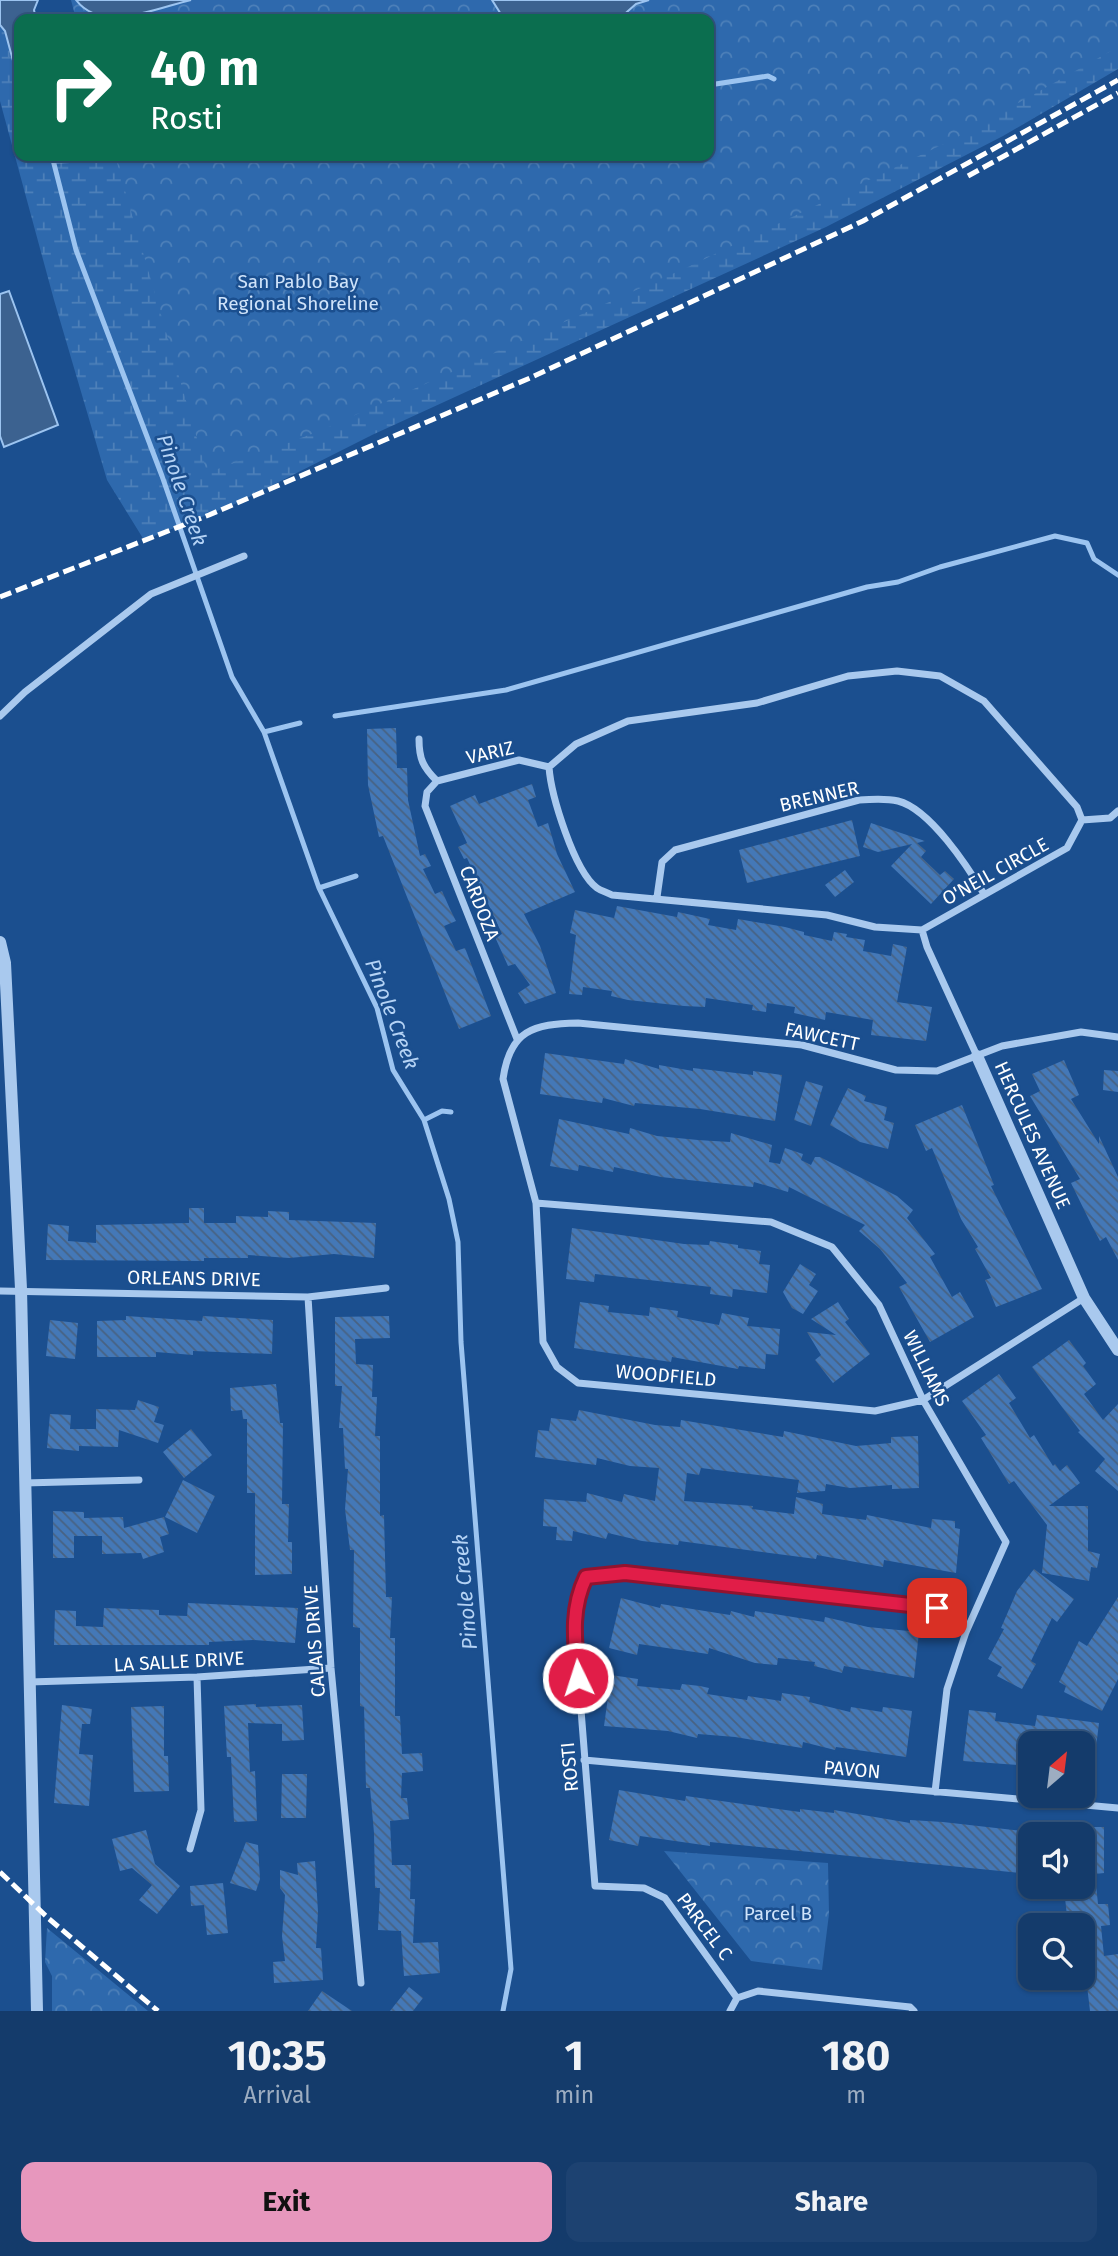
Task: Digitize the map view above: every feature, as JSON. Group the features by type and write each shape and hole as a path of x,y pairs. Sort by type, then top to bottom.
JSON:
{"street":[{"path":"0,716 25,692 151,594 244,556"},
{"path":"922,930 875,927 827,915 657,897 611,895 596,887 583,872 555,806 549,767 576,744 628,721 757,703 848,676 897,671 940,676 984,701 1077,807 1082,820 1110,818 1118,811"},
{"path":"419,739 419,756 424,769 437,781"},
{"name":"VARIZ","path":"437,781 519,760 549,767"},
{"name":"CARDOZA","path":"437,781 427,792 425,806 517,1039"},
{"name":"BRENNER","path":"657,897 662,862 675,850 859,800 879,799 900,801 926,819 964,862 984,894"},
{"name":"O'NEIL CIRCLE","path":"922,930 1067,848 1082,820"},
{"name":"HERCULES AVENUE","path":"922,930 926,947 1084,1298 1118,1350"},
{"path":"0,942 5,963 21,1289 37,2011"},
{"name":"FAWCETT","path":"517,1039 548,1024 578,1023 802,1045 896,1070 937,1071 1002,1046 1081,1032 1118,1037"},
{"name":"WOODFIELD","path":"517,1039 506,1059 503,1079 536,1203 543,1342 557,1367 578,1383 875,1411 923,1400 1084,1298"},
{"name":"WILLIAMS","path":"536,1203 771,1222 832,1247 879,1305 923,1400 1006,1542 967,1632 947,1689 935,1792"},
{"name":"ORLEANS DRIVE","path":"0,1291 21,1289 308,1297 386,1288"},
{"name":"CALAIS DRIVE","path":"308,1297 331,1668 361,1983"},
{"path":"24,1483 139,1480"},
{"name":"ROSTI","path":"595,1886 574,1622 578,1594 586,1577 625,1573 937,1608 967,1632"},
{"name":"LA SALLE DRIVE","path":"29,1682 197,1677 331,1668"},
{"path":"190,1849 201,1810 197,1677"},
{"name":"PAVON","path":"584,1760 1118,1808"},
{"name":"PARCEL C","path":"595,1886 644,1888 665,1898 737,1998"},
{"path":"730,2011 737,1998 758,1991 910,2007 914,2011"}],"green space":[{"name":"San Pablo Bay Regional Shoreline","path":"71,0 1118,0 1118,47 956,138 688,267 317,432 207,473 116,161 714,161 714,14 75,14"},
{"name":"San Pablo Bay Regional Shoreline","path":"1118,0 1118,69 1003,136 826,227 372,435 237,503 144,540 107,480 16,161 714,161 714,19"},
{"name":"San Pablo Bay Regional Shoreline","path":"0,25 5,31 14,64 14,153 0,101"},
{"name":"Parcel B","path":"664,1851 828,1863 829,1914 822,1970 751,1961"},
{"path":"47,1928 148,2011 52,2011 52,1976 45,1962"}],"shaded area":[{"path":"0,0 38,0 35,14 14,14 14,64 5,31 0,25"},
{"path":"76,0 191,0 138,14 97,14 87,10"},
{"path":"492,0 649,0 636,4 625,14 501,14"},
{"path":"9,291 58,425 4,447 0,436 0,294"}],"building":[{"path":"396,728 397,768 407,768 408,800 420,856 425,854 431,866 423,869 435,894 442,891 456,921 444,926 456,951 465,948 491,1016 459,1029 383,836 379,837 368,785 367,729"},
{"path":"532,784 536,797 528,800 538,827 548,823 557,854 575,892 524,914 540,946 556,993 525,1004 518,993 530,985 515,964 508,966 495,937 502,934 467,858 464,859 458,847 467,843 450,806 475,795 479,804"},
{"path":"852,820 860,856 747,883 739,850"},
{"path":"871,823 925,841 917,843 926,851 921,857 940,875 945,871 954,879 931,904 891,866 912,844 878,852 863,847"},
{"path":"845,870 854,882 835,897 825,885"},
{"path":"617,906 677,917 678,912 710,919 708,925 736,930 738,919 785,927 804,932 804,935 832,941 834,932 847,934 846,937 865,940 863,951 891,956 893,944 907,947 897,1002 932,1007 926,1041 871,1035 873,1020 826,1012 825,1020 794,1013 795,1007 767,1003 766,1012 752,1010 753,1005 706,998 705,1007 628,1000 611,996 612,991 583,987 582,995 569,994 576,935 570,933 575,910 614,918"},
{"path":"545,1053 624,1064 625,1059 659,1069 659,1065 693,1071 693,1068 753,1075 753,1071 782,1075 775,1121 700,1109 635,1103 634,1106 603,1098 602,1103 540,1094"},
{"path":"1064,1060 1079,1095 1071,1099 1099,1144 1099,1136 1118,1177 1118,1260 1106,1237 1100,1241 1071,1183 1080,1179 1030,1096 1040,1091 1032,1074"},
{"path":"1104,1070 1118,1071 1118,1092 1103,1090"},
{"path":"806,1081 823,1086 811,1126 794,1120"},
{"path":"848,1088 866,1096 864,1101 887,1107 884,1120 894,1123 888,1149 860,1142 830,1125"},
{"path":"962,1105 994,1185 991,1186 1042,1289 996,1307 985,1280 991,1278 975,1249 978,1247 961,1219 932,1148 926,1151 915,1125"},
{"path":"559,1119 629,1134 630,1128 657,1136 698,1140 730,1142 731,1133 772,1145 769,1162 780,1164 785,1148 803,1154 801,1160 811,1165 815,1157 820,1157 897,1196 913,1210 907,1218 935,1254 930,1257 952,1297 960,1292 974,1317 930,1342 899,1287 907,1283 880,1249 859,1231 865,1225 789,1187 788,1192 754,1182 753,1187 661,1177 614,1167 613,1172 579,1165 578,1171 550,1166"},
{"path":"189,1208 204,1208 204,1223 236,1223 236,1216 268,1217 268,1211 289,1212 289,1220 376,1223 374,1258 334,1254 289,1258 248,1255 248,1258 204,1258 204,1261 46,1260 48,1224 69,1226 68,1241 96,1243 96,1225 189,1223"},
{"path":"572,1228 684,1244 709,1245 710,1241 761,1251 759,1264 770,1265 767,1293 733,1289 732,1297 710,1294 711,1287 595,1274 594,1282 566,1279"},
{"path":"800,1264 816,1274 809,1285 818,1291 803,1314 792,1308 783,1292"},
{"path":"580,1302 609,1306 608,1312 649,1316 650,1307 678,1311 677,1317 719,1325 722,1313 749,1318 747,1326 780,1329 778,1355 766,1354 765,1369 739,1366 738,1369 672,1357 671,1362 574,1348"},
{"path":"838,1302 849,1319 845,1322 870,1354 833,1383 815,1360 821,1355 807,1332 836,1335 811,1319"},
{"path":"126,1316 202,1321 203,1316 273,1320 272,1354 193,1351 193,1355 156,1352 156,1357 97,1357 97,1321 126,1320"},
{"path":"389,1316 390,1338 355,1339 356,1364 373,1365 372,1397 377,1397 375,1436 380,1436 380,1516 384,1515 386,1597 392,1597 390,1638 395,1638 395,1716 400,1716 402,1754 422,1753 423,1771 402,1773 401,1798 407,1798 409,1819 390,1821 392,1865 411,1865 410,1899 415,1899 413,1943 438,1942 440,1973 404,1976 401,1931 378,1930 380,1888 375,1888 370,1788 366,1788 364,1707 360,1706 360,1628 353,1627 354,1550 350,1550 345,1509 348,1469 345,1469 343,1428 339,1428 342,1386 335,1386 335,1317"},
{"path":"50,1320 78,1323 75,1359 46,1356"},
{"path":"1069,1340 1086,1363 1083,1366 1096,1384 1084,1394 1103,1420 1118,1404 1118,1491 1095,1471 1105,1459 1078,1432 1080,1431 1032,1367"},
{"path":"999,1374 1016,1398 1009,1403 1030,1438 1034,1435 1053,1466 1055,1464 1060,1471 1067,1465 1080,1483 1049,1506 1088,1506 1088,1551 1100,1554 1097,1568 1091,1567 1089,1581 1042,1573 1047,1525 1014,1481 1009,1484 981,1438 986,1435 962,1401"},
{"path":"276,1384 280,1423 283,1423 282,1504 289,1504 288,1542 292,1542 292,1574 255,1575 255,1493 247,1493 247,1419 243,1419 242,1410 231,1411 230,1388"},
{"path":"138,1400 159,1407 154,1422 164,1425 158,1443 119,1430 118,1447 79,1446 79,1451 47,1448 50,1414 71,1415 70,1429 96,1429 96,1409 135,1410"},
{"path":"579,1410 655,1425 680,1427 681,1420 783,1437 784,1431 856,1446 891,1443 891,1437 918,1436 919,1488 892,1489 892,1485 850,1488 826,1484 825,1491 797,1493 799,1480 701,1468 699,1475 687,1473 684,1501 753,1506 752,1509 794,1514 796,1497 823,1504 822,1514 866,1520 867,1515 931,1528 932,1519 955,1521 955,1528 960,1529 956,1573 884,1560 883,1567 817,1555 816,1559 679,1541 678,1545 642,1541 608,1533 606,1539 573,1531 572,1541 556,1540 557,1527 543,1526 544,1499 586,1502 587,1493 622,1502 624,1494 655,1501 659,1468 630,1466 597,1458 596,1465 535,1457 538,1430 549,1431 551,1418 576,1421"},
{"path":"191,1429 212,1455 184,1478 163,1452"},
{"path":"183,1480 215,1496 197,1533 165,1517"},
{"path":"53,1511 84,1512 84,1518 123,1517 124,1528 164,1517 169,1534 160,1537 164,1552 143,1559 141,1553 102,1554 102,1536 74,1536 74,1558 53,1558"},
{"path":"1034,1569 1074,1599 1057,1622 1052,1618 1031,1661 1036,1664 1022,1689 997,1676 1002,1667 988,1659 1004,1629 1001,1628 1017,1591"},
{"path":"1118,1597 1118,1679 1102,1711 1064,1692 1066,1686 1059,1682 1079,1641 1087,1646"},
{"path":"621,1598 660,1608 661,1604 730,1615 731,1611 754,1617 755,1611 824,1622 825,1617 868,1627 919,1632 914,1678 844,1666 842,1673 814,1666 815,1662 778,1658 777,1665 755,1663 709,1648 708,1654 639,1644 637,1655 609,1648"},
{"path":"188,1603 298,1608 295,1643 253,1640 209,1642 209,1645 54,1645 55,1610 76,1611 76,1626 103,1627 104,1608 159,1610 159,1615 187,1616"},
{"path":"611,1675 638,1679 637,1686 680,1690 682,1684 700,1686 709,1688 707,1694 747,1700 748,1696 781,1701 782,1693 810,1697 809,1702 850,1712 851,1707 882,1712 883,1707 912,1711 906,1757 836,1747 835,1750 803,1742 802,1748 735,1737 698,1734 697,1738 668,1731 604,1726"},
{"path":"256,1704 256,1707 302,1705 304,1740 282,1741 282,1724 248,1723 250,1772 255,1771 257,1821 234,1822 231,1757 227,1757 224,1706"},
{"path":"62,1705 92,1709 90,1724 82,1724 79,1754 93,1755 89,1806 54,1803"},
{"path":"164,1706 164,1756 168,1756 169,1791 134,1792 131,1707"},
{"path":"969,1710 996,1713 995,1721 1035,1726 1037,1715 1099,1723 1096,1747 1096,1731 1018,1731 1018,1765 963,1761"},
{"path":"282,1774 307,1774 306,1818 281,1818"},
{"path":"619,1790 685,1801 686,1796 800,1812 800,1809 834,1813 834,1810 910,1823 910,1820 943,1822 1018,1831 1018,1873 710,1842 710,1846 640,1836 638,1846 609,1840"},
{"path":"1095,1827 1104,1827 1104,1873 1095,1874"},
{"path":"146,1830 155,1864 180,1886 157,1914 139,1900 152,1885 132,1868 120,1871 112,1839"},
{"path":"246,1842 258,1845 260,1879 256,1891 230,1883"},
{"path":"315,1861 318,1912 316,1948 321,1948 323,1980 274,1983 273,1962 285,1961 282,1936 285,1895 280,1888 280,1870 298,1875 297,1863"},
{"path":"1095,1874 1098,1904 1108,1904 1110,1925 1101,1926 1104,1956 1118,1954 1118,2011 1090,2011 1088,1990 1095,1990 1095,1913 1067,1913 1065,1899 1095,1899"},
{"path":"223,1883 228,1933 207,1935 204,1905 191,1906 190,1886"},
{"path":"409,1987 423,1998 413,2011 390,2011"},
{"path":"322,1991 352,2011 308,2011"}],"waterway":[{"path":"714,84 768,76 774,79"},
{"name":"Pinole Creek","path":"53,161 76,250 162,476 232,677 264,732 319,888 377,1008 393,1070 424,1120 449,1199 458,1242 461,1342 511,1969 503,2011"},
{"path":"335,716 506,690 1055,536 1087,543 1094,559 1118,575"},
{"path":"264,732 300,723"},
{"path":"319,888 356,876"},
{"path":"424,1120 442,1111 451,1112"}],"railway":[{"path":"0,597 209,515 530,378 863,221 1118,80"},
{"path":"968,176 1118,93"},
{"path":"0,1872 48,1918 158,2011"}],"route":[{"path":"578,1678 574,1622 578,1594 586,1577 625,1573 937,1608"}]}
